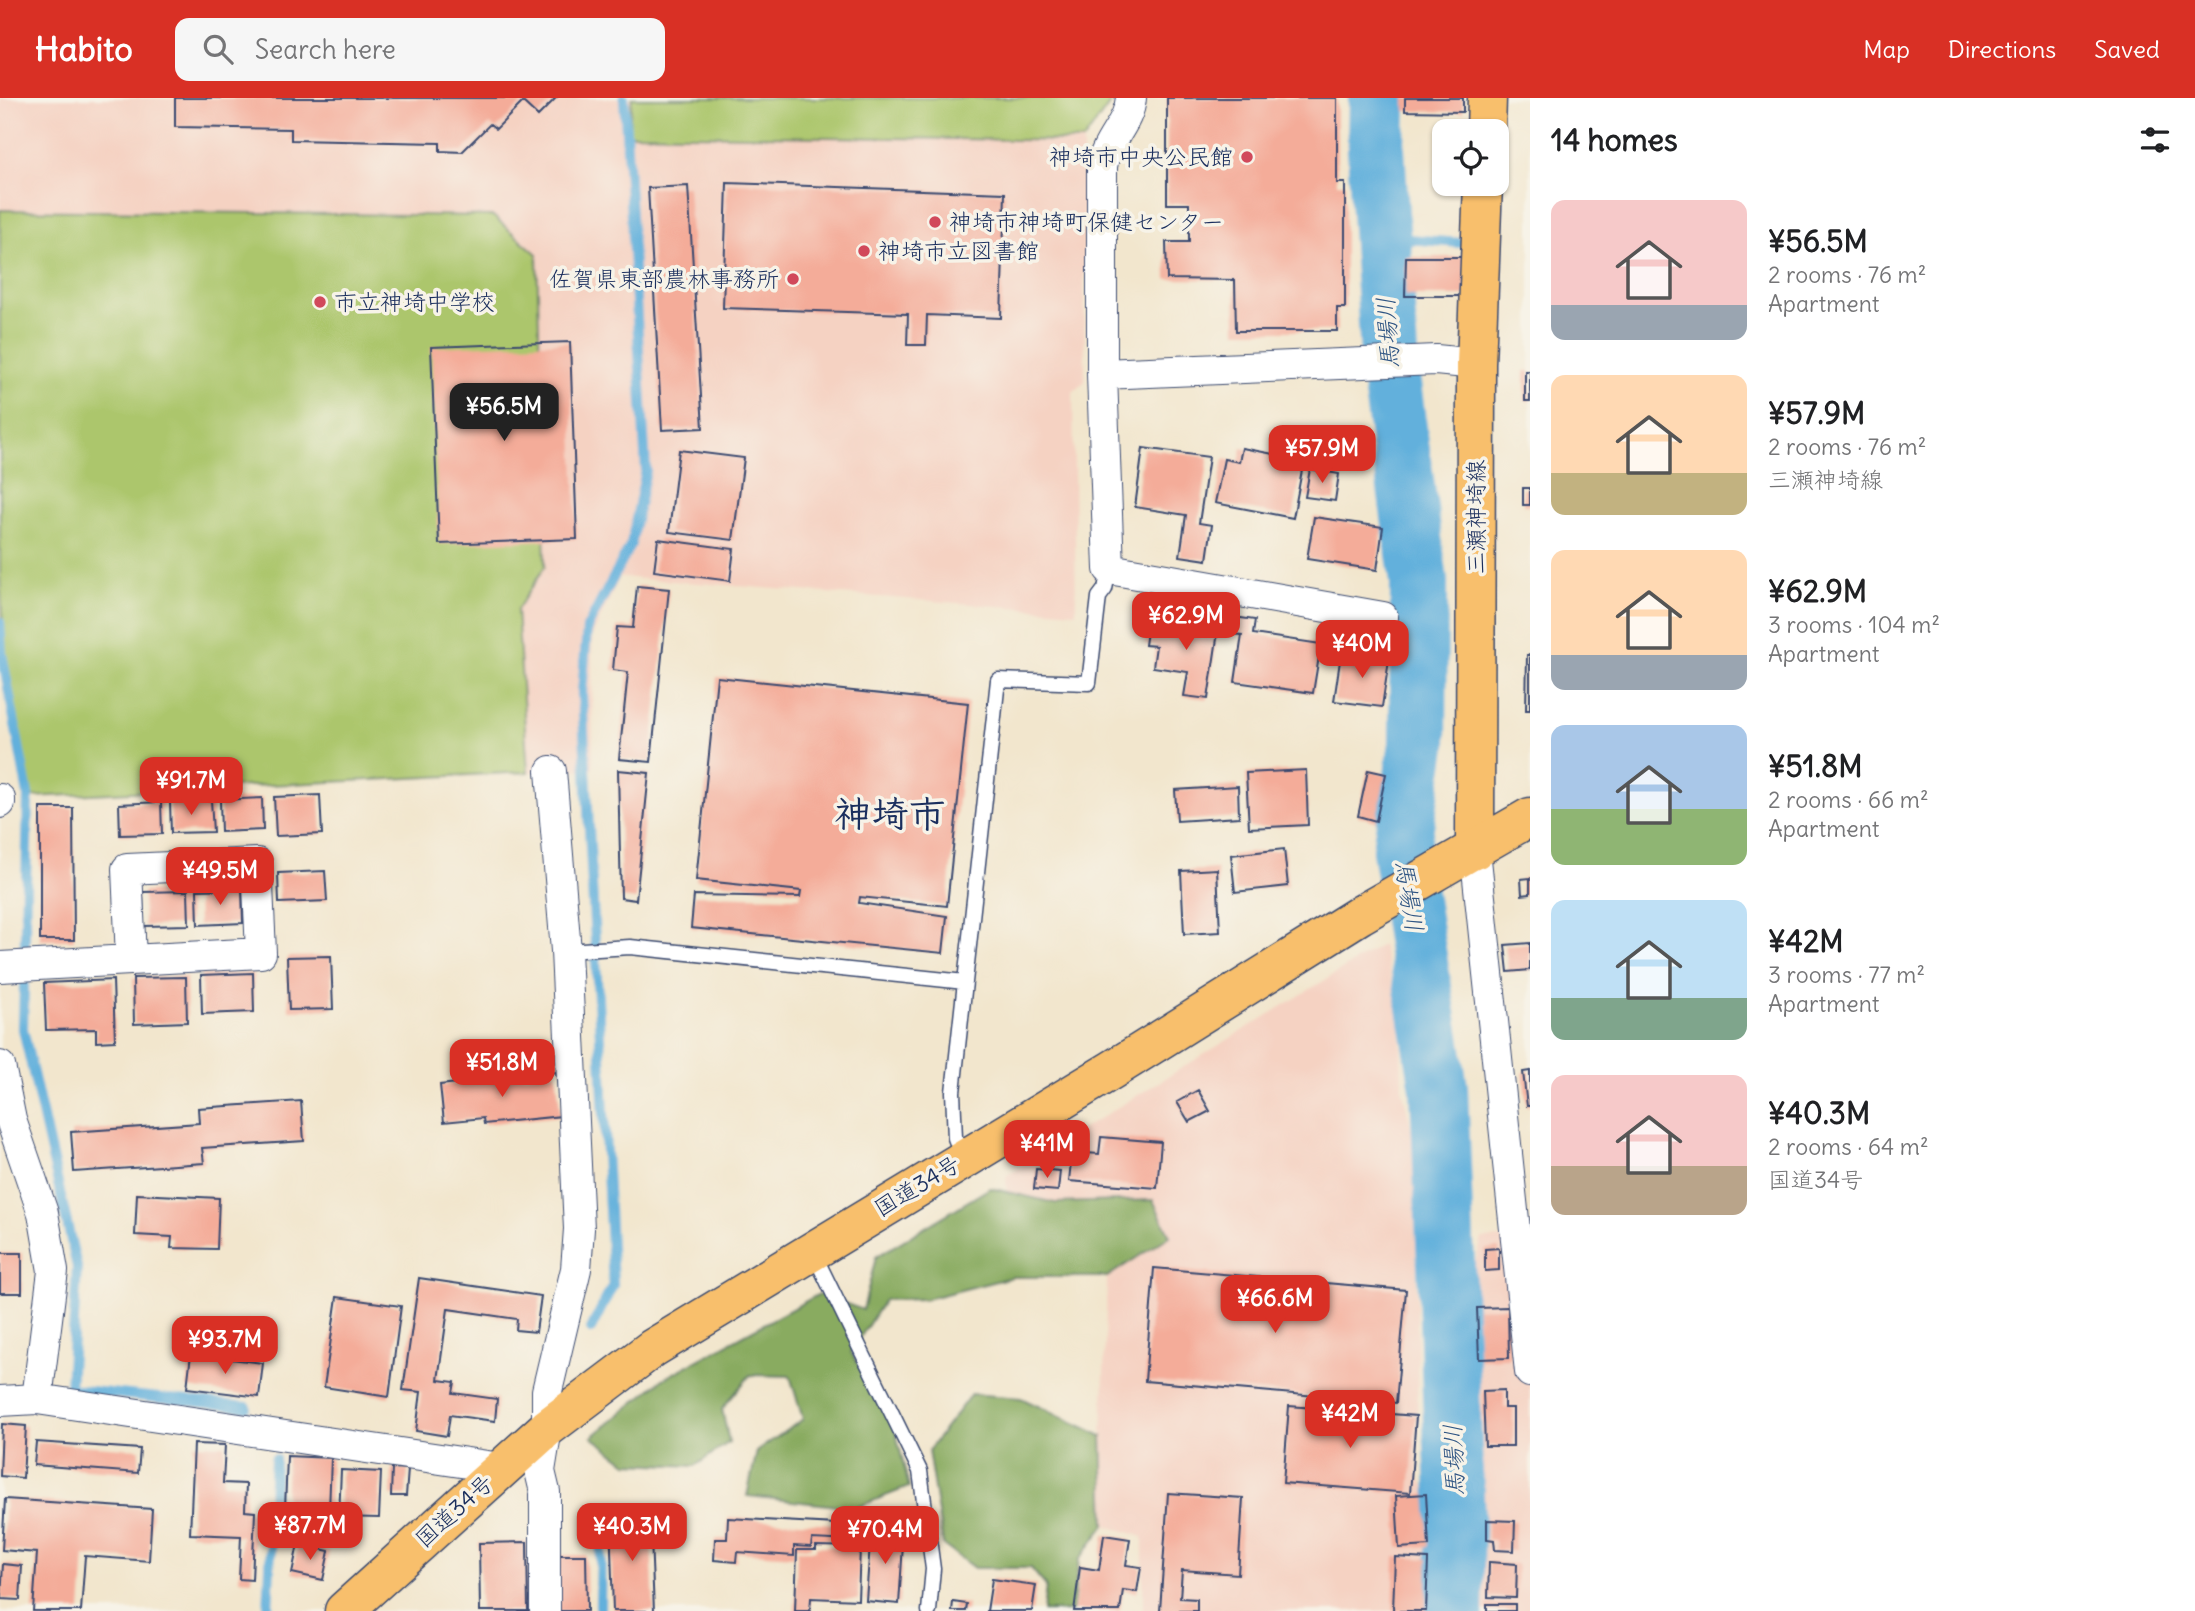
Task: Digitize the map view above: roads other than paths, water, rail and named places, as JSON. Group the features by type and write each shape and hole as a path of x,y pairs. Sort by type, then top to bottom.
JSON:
{"main road":[{"path":"1486,119 1487,98"},
{"name":"三瀬神埼線","path":"1459,858 1483,196"},
{"name":"国道34号","path":"344,1611 547,1428 653,1348 1360,915 1530,817"}],"street":[{"path":"1131,98 1127,118 1105,150 1102,166 1102,374 1109,569 1383,617"},
{"path":"1102,374 1415,361 1476,363"},
{"path":"545,1611 545,1492 540,1471 547,1428 547,1391 576,1269 579,1229 566,951 551,771"},
{"path":"1459,858 1530,1372"},
{"path":"16,966 261,953 257,863 127,869 131,959"},
{"path":"0,1066 11,1120 43,1213 53,1270 37,1399"},
{"path":"0,1401 37,1399 501,1468"}],"lane":[{"path":"963,1159 955,1138 953,1093 998,680 1089,683 1098,597 1105,589 1109,569"},
{"path":"566,951 630,947 965,982"},
{"path":"812,1250 920,1471 933,1569 929,1611"}],"waterway":[{"path":"591,1329 613,1285 582,694 587,628 631,544 646,470 624,98"},
{"name":"馬場川","path":"1377,98 1376,149 1390,370 1419,582 1418,745 1401,850 1439,1088 1456,1521 1454,1611"},
{"path":"1381,237 1461,243"},
{"path":"0,622 2,654 28,794 23,1029 77,1267 70,1389 247,1407"},
{"path":"268,1611 275,1459"},
{"path":"600,1611 601,1522"}],"place":[{"name":"神埼市中央公民館","path":"1247,157"},
{"name":"神埼市神埼町保健センター","path":"935,222"},
{"name":"神埼市立図書館","path":"864,251"},
{"name":"佐賀県東部農林事務所","path":"793,279"},
{"name":"市立神埼中学校","path":"320,302"}],"district":[{"name":"神埼市","path":"890,814"}]}
